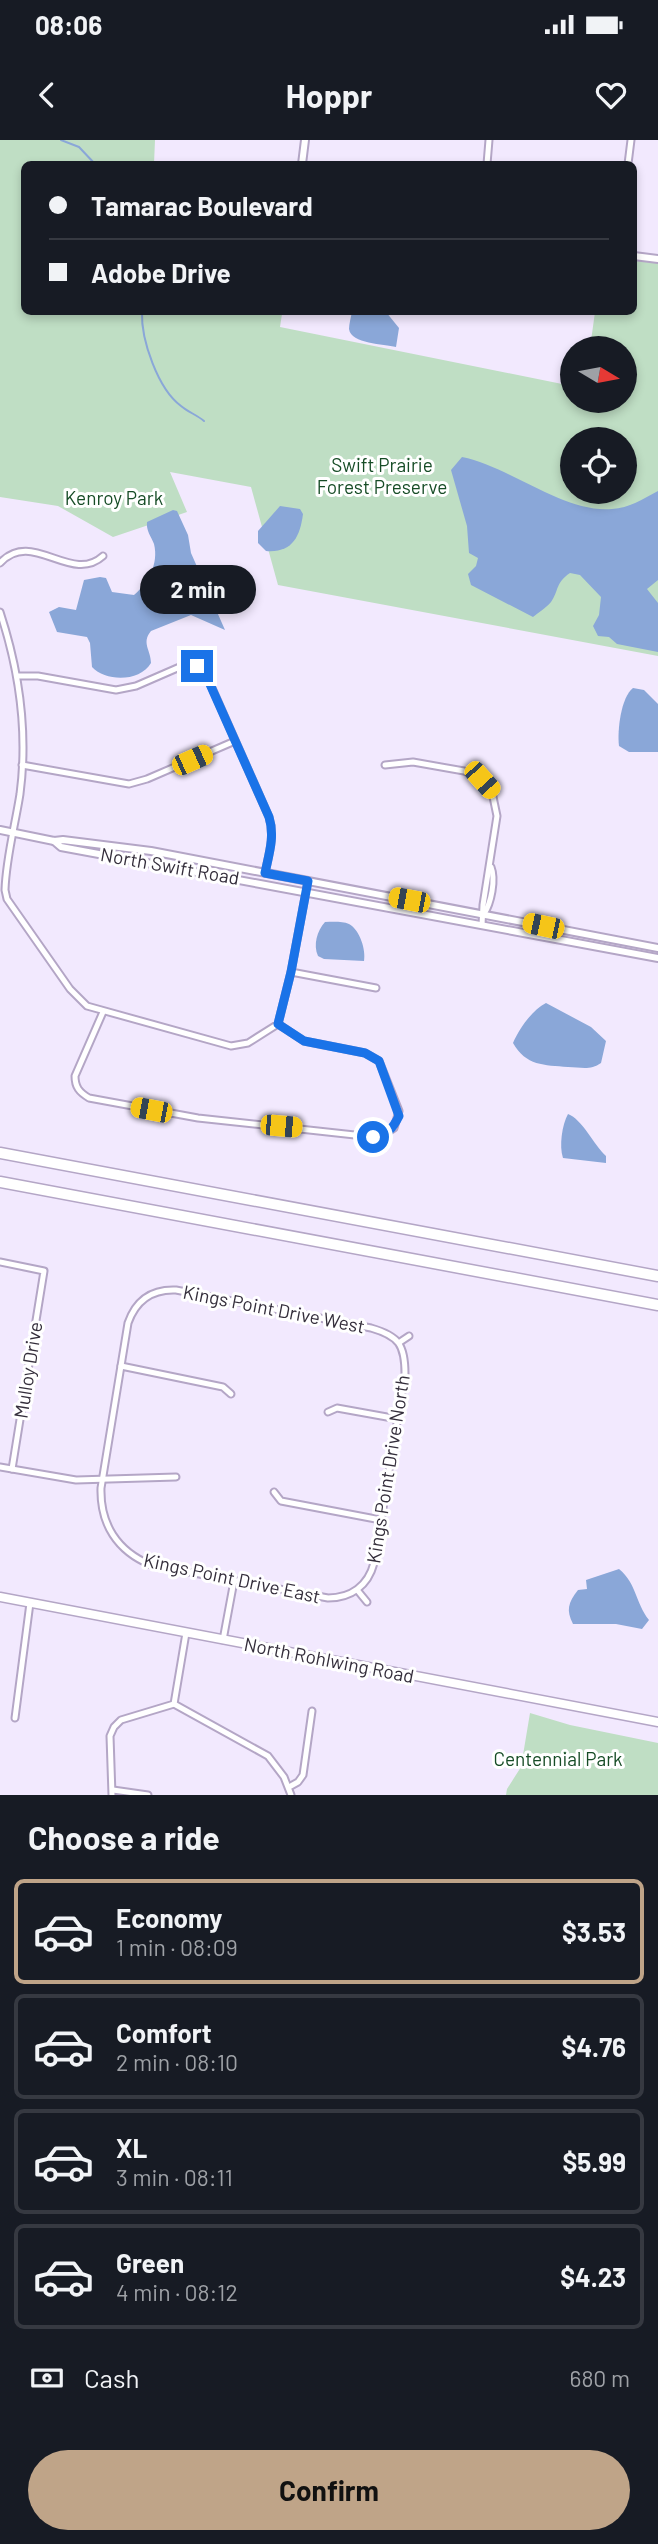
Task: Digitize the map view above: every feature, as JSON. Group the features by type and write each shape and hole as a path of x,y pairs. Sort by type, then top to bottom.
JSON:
{"highway":[{"path":"0,1153 658,1276"},
{"path":"0,1182 658,1305"},
{"path":"569,1289 658,1312"}],"main road":[{"name":"North Rohlwing Road","path":"0,1597 658,1722"}],"street":[{"path":"302,161 305,140"},
{"path":"487,161 489,140"},
{"path":"628,161 631,140"},
{"path":"637,256 658,259"},
{"path":"0,563 9,555 27,551 80,566 95,563 103,556"},
{"path":"0,612 17,676 22,716 22,765 5,879 7,899 69,989 87,1006 231,1046 248,1043 278,1024 308,881"},
{"path":"17,676 38,676 116,690 136,686 182,666 194,664 205,673 272,827 265,873"},
{"path":"22,765 129,784 148,779 235,741"},
{"path":"385,765 413,762 464,771 482,780 492,792 497,810 482,925"},
{"name":"North Swift Road","path":"0,830 54,841 61,846 658,958"},
{"name":"North Swift Road","path":"54,841 63,839 151,851 658,948"},
{"path":"291,972 376,988"},
{"path":"103,1012 75,1076 75,1084 80,1093 89,1098 198,1118 373,1137 382,1136 394,1128 399,1111 379,1061 365,1053 304,1041 278,1024"},
{"name":"Mulloy Drive","path":"0,1262 44,1271 12,1469"},
{"path":"102,1479 131,1312 144,1297 141,1290"},
{"name":"Kings Point Drive West","path":"144,1297 163,1290 176,1290 371,1328 400,1342"},
{"path":"400,1342 409,1336"},
{"name":"Kings Point Drive North","path":"358,1591 373,1569 398,1419 405,1360 400,1342"},
{"path":"121,1366 223,1387 231,1394"},
{"path":"328,1412 337,1408 398,1419"},
{"path":"0,1467 59,1478 176,1478"},
{"name":"Kings Point Drive East","path":"102,1479 103,1511 109,1529 118,1544 137,1559 151,1565 328,1598 358,1591"},
{"path":"274,1492 281,1501 381,1520"},
{"path":"223,1640 234,1581"},
{"path":"358,1591 367,1602"},
{"path":"15,1718 30,1603"},
{"path":"174,1704 186,1633"},
{"path":"148,1795 113,1792 110,1736 121,1720 174,1704 268,1755 289,1787 291,1795"},
{"path":"289,1787 303,1775 312,1711"}],"green space":[{"name":"Swift Prairie Forest Preserve","path":"0,140 155,140 154,161 21,161 21,315 282,315 280,327 560,384 560,413 637,413 637,336 592,336 595,315 637,315 637,260 658,263 658,656 278,585 251,487 170,472 187,512 113,537 58,506 0,497"},
{"name":"Centennial Park","path":"530,1713 570,1725 658,1743 658,1795 506,1795 521,1767"}],"water":[{"path":"351,315 388,315 399,328 396,347 356,338 349,329"},
{"path":"462,457 481,462 560,498 560,504 593,508 612,509 637,504 658,491 658,580 647,589 658,603 658,652 617,644 609,637 598,636 593,626 599,615 601,597 580,575 570,573 565,577 551,602 533,617 471,585 468,574 476,566 478,558 469,553 467,526 451,470"},
{"path":"280,506 300,509 303,514 300,530 288,546 266,551 258,543 258,531"},
{"path":"173,510 177,511 188,535 191,553 225,630 191,615 151,631 147,643 151,663 139,674 123,678 98,672 92,667 87,637 57,632 49,612 59,607 76,610 84,580 106,578 112,592 134,595 144,585 154,566 154,544 147,522"},
{"path":"230,569 238,571 243,579 237,602 225,611 215,605 213,598 222,573"},
{"path":"633,688 644,690 658,704 658,752 629,752 619,746 619,723 623,706"},
{"path":"325,922 343,922 353,927 361,941 364,961 324,959 318,956 317,938"},
{"path":"546,1003 591,1027 606,1041 601,1063 585,1068 543,1065 518,1051 513,1043 519,1032 531,1015"},
{"path":"568,1114 578,1121 606,1156 606,1163 563,1158 562,1136"},
{"path":"619,1569 633,1587 649,1620 642,1629 616,1624 573,1624 569,1615 570,1603 578,1590 587,1589 586,1580"}],"waterway":[{"path":"61,140 79,147 92,161"},
{"path":"142,315 148,350 165,388 181,406 204,421"}],"route":[{"path":"197,666 205,673 269,817 272,842 265,873 308,881 278,1024 304,1041 365,1053 379,1061 399,1116 394,1128 382,1136 373,1137"}],"park label":[{"name":"Kenroy Park","path":"114,498"}]}
